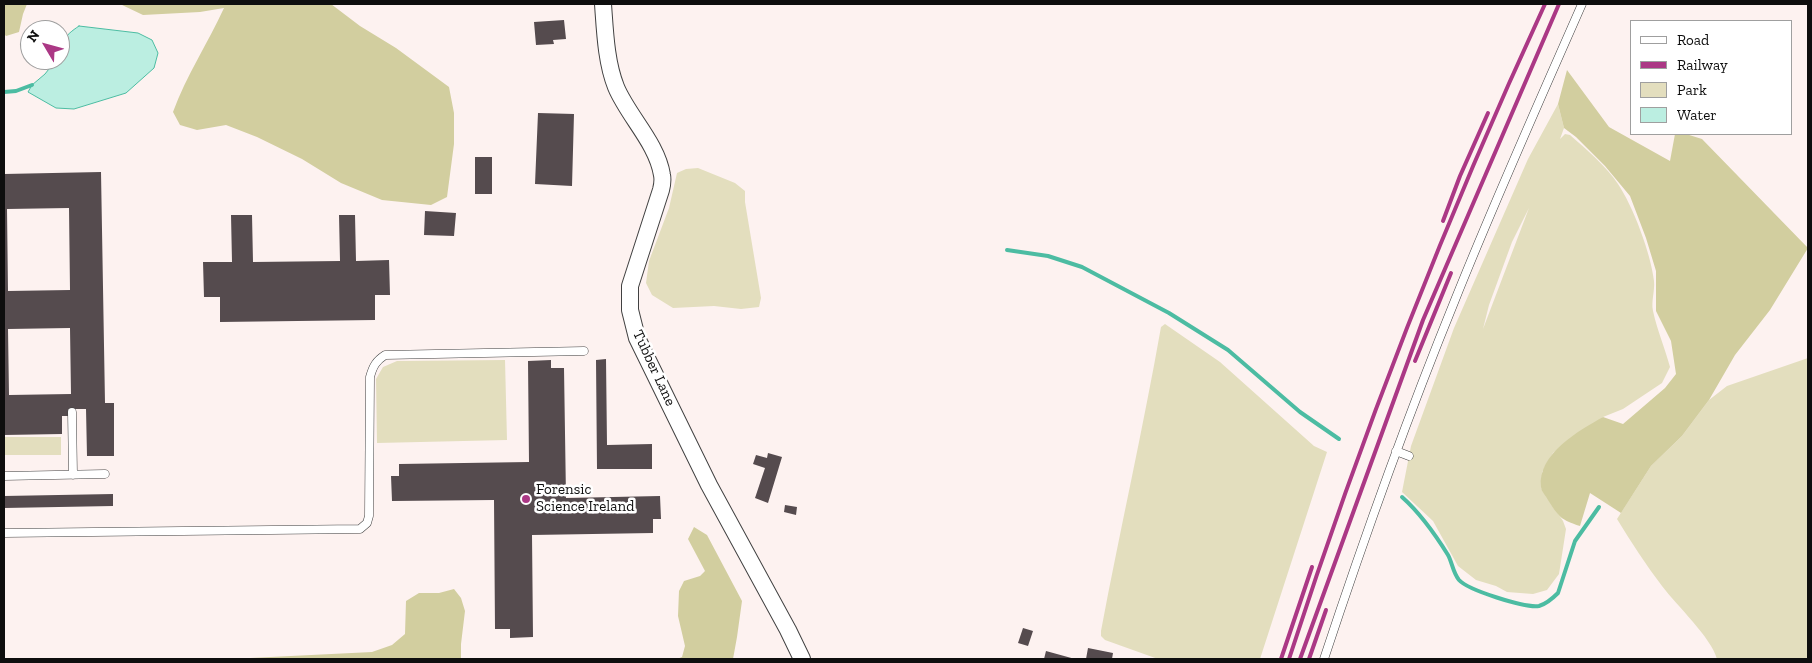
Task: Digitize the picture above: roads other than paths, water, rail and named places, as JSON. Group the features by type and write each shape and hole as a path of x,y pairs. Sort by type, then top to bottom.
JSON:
{"street":[{"name":"Tubber Lane","path":"603,4 610,62 615,85 621,99 652,149 663,176 661,190 630,286 630,310 637,338 709,485 802,659"}],"lane":[{"path":"1324,659 1396,451 1455,298 1582,4"},
{"path":"4,533 360,529 367,523 369,516 370,377 373,366 378,360 385,355 584,351"},
{"path":"72,412 73,475"},
{"path":"1396,451 1409,456"},
{"path":"4,476 105,474"}],"water":[{"path":"79,26 138,33 152,40 158,53 154,68 126,93 74,109 56,108 28,92 32,85 48,70 70,70 70,33"}],"waterway":[{"path":"4,92 16,91 32,85"},
{"path":"1007,250 1048,256 1082,267 1169,313 1228,350 1300,412 1339,439"},
{"path":"1402,497 1438,539 1448,555 1459,580 1473,589 1484,593 1532,606 1544,604 1558,593 1575,541 1599,507"}],"railway":[{"path":"1289,659 1346,492 1407,327 1474,164 1545,4"},
{"path":"1300,659 1423,320 1559,4"},
{"path":"1443,221 1460,176 1488,113"},
{"path":"1415,361 1451,273"},
{"path":"1281,659 1312,567"},
{"path":"1309,659 1326,610"}],"place":[{"name":"Forensic Science Ireland","path":"526,499"}]}
